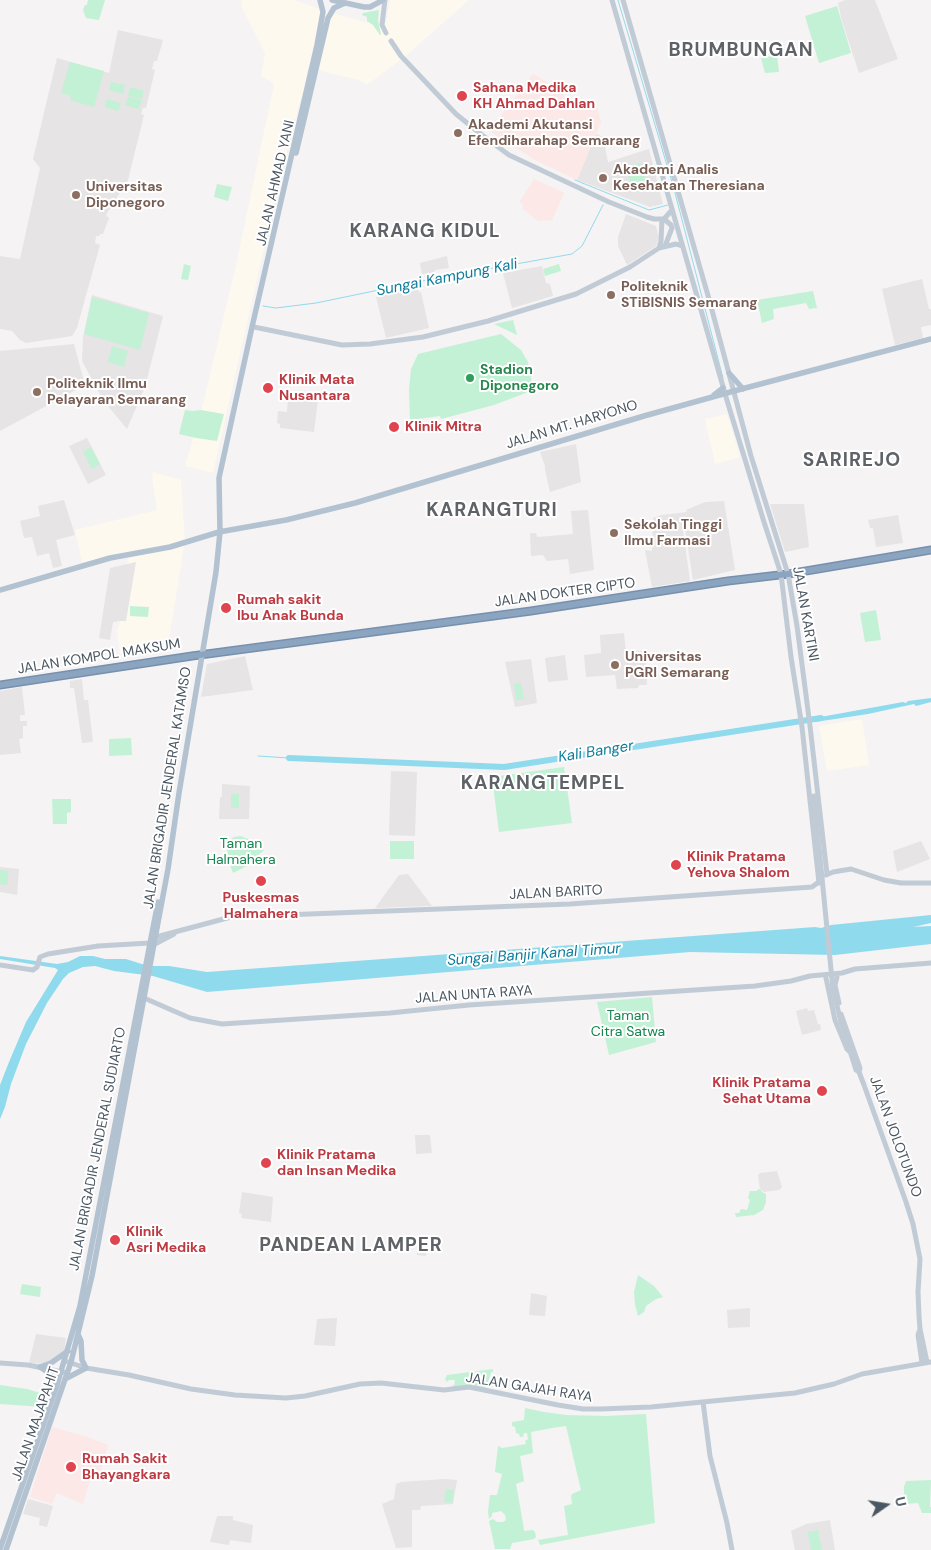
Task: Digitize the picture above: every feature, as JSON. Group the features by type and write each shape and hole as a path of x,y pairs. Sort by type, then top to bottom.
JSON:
{"highway":[{"name":"JALAN DOKTER CIPTO","path":"202,656 785,574 931,550"},
{"name":"JALAN KOMPOL MAKSUM","path":"0,685 169,659 202,656"}],"main road":[{"name":"JALAN AHMAD YANI","path":"219,480 317,45 323,12 320,0"},
{"path":"332,0 370,6 384,0 382,25 386,33"},
{"name":"JALAN KARTINI","path":"612,0 672,210 674,228 682,246 764,522 785,574 791,657 801,721 819,883"},
{"name":"JALAN KARTINI","path":"623,0 707,291 785,574 797,626 827,874"},
{"name":"JALAN AHMAD YANI","path":"252,330 272,255 328,18 337,5 345,3"},
{"path":"391,41 401,56 456,114 509,155 609,202 647,217 663,219 671,225 674,228 662,247"},
{"path":"662,247 663,219 672,210"},
{"path":"252,330 342,345 370,344 423,336 488,322 576,294 630,267 662,247 676,244 682,246"},
{"path":"724,390 734,391 782,380 931,339"},
{"path":"729,373 743,388"},
{"name":"JALAN MT. HARYONO","path":"0,590 110,558 183,544 220,532 286,520 356,503 603,428 710,398 724,390"},
{"name":"JALAN BRIGADIR JENDERAL KATAMSO","path":"152,943 156,937 158,927 216,572 220,532 219,480"},
{"name":"JALAN KARTINI","path":"817,788 814,795 833,990 840,1022 851,1050"},
{"path":"809,789 814,795"},
{"name":"JALAN BRIGADIR JENDERAL KATAMSO","path":"151,951 172,827 174,826"},
{"path":"819,883 827,874 851,869 884,880 931,884"},
{"name":"JALAN BARITO","path":"176,932 231,917 570,904 812,886 819,883"},
{"path":"158,927 164,934"},
{"path":"0,965 34,970 37,967 39,958 43,955 76,949 152,943 176,932"},
{"path":"156,937 176,932"},
{"name":"JALAN BRIGADIR JENDERAL SUDIARTO","path":"78,1334 92,1276 151,951"},
{"name":"JALAN UNTA RAYA","path":"144,998 190,1018 222,1024 755,986 791,981 810,976 839,975 855,970 931,963"},
{"path":"839,975 836,986 838,1000 851,1050"},
{"path":"824,976 835,1020 847,1049 851,1050"},
{"name":"JALAN BRIGADIR JENDERAL SUDIARTO","path":"68,1351 106,1191 144,998 144,989"},
{"name":"JALAN JOLOTUNDO","path":"851,1050 856,1070 860,1072 913,1224 920,1259 918,1292 920,1329 918,1335 927,1362"},
{"path":"0,1363 40,1367 65,1375 86,1368 82,1360 81,1341 78,1334"},
{"name":"JALAN MAJAPAHIT","path":"0,1549 36,1456 78,1334"},
{"path":"40,1367 51,1363 68,1351"},
{"name":"JALAN MAJAPAHIT","path":"68,1351 68,1362"},
{"name":"JALAN GAJAH RAYA","path":"68,1362 86,1368 129,1374 209,1392 278,1398 305,1396 360,1384 382,1383 444,1390 469,1387 590,1409 651,1408 808,1391 862,1374 927,1362"},
{"path":"40,1367 52,1375 57,1386"},
{"name":"JALAN MAJAPAHIT","path":"6,1550 57,1386 65,1375"},
{"path":"703,1402 710,1456 732,1550"}],"shaded area":[{"path":"242,0 294,0 376,25 386,23 390,0 469,0 408,54 367,85 359,80 308,68 283,164 213,473 185,466 203,404 236,265 274,84 261,76 265,53 242,8"},
{"path":"845,0 875,0 898,59 859,73 838,3"},
{"name":"Universitas Diponegoro","path":"118,30 163,40 157,61 154,61 152,69 155,70 146,108 143,108 141,114 144,115 128,180 106,215 109,218 103,234 96,236 95,243 100,245 77,328 72,336 26,343 20,340 12,331 0,329 0,256 20,259 40,168 33,159 57,58 109,73"},
{"path":"533,74 563,92 569,108 595,101 601,122 577,180 537,161 489,131"},
{"path":"596,134 603,137 608,162 649,149 663,204 650,207 577,180"},
{"path":"534,179 564,193 552,220 538,221 523,209 520,201"},
{"path":"626,214 656,226 659,238 656,246 627,265 618,246 618,237"},
{"path":"447,256 449,268 435,270 434,273 422,274 420,263"},
{"path":"542,266 546,283 550,284 553,296 512,308 503,273"},
{"path":"922,279 929,309 931,309 931,325 921,327 923,338 895,345 882,289"},
{"path":"418,288 419,293 421,292 429,328 386,338 376,297"},
{"path":"92,295 163,316 145,387 127,429 103,400 82,361 83,338"},
{"name":"Politeknik Ilmu Pelayaran Semarang","path":"74,344 85,385 0,431 0,351"},
{"path":"288,397 318,400 314,432 280,428 280,424 277,423 278,411 287,412"},
{"path":"727,414 740,457 715,464 705,419"},
{"path":"87,438 106,475 88,484 69,446"},
{"path":"576,444 581,482 550,492 540,452"},
{"path":"153,472 181,480 185,540 168,646 120,654 117,631 122,616 128,555 82,562 75,530 157,510 152,478"},
{"path":"64,500 75,535 56,540 62,566 53,568 49,553 37,556 32,537 24,538 20,521 40,516 38,506"},
{"path":"724,501 735,570 693,580 684,522 682,523 690,581 652,587 645,550 652,551 653,518 661,515 687,512 686,510 705,502"},
{"path":"770,504 804,504 809,547 785,552"},
{"path":"588,510 594,570 570,574 568,559 547,561 543,555 531,556 530,533 536,533 537,537 573,534 571,511"},
{"path":"898,515 903,543 876,547 873,528 870,528 868,520"},
{"path":"136,562 126,621 113,622 110,640 99,638 110,568"},
{"name":"Universitas PGRI Semarang","path":"624,633 626,652 645,651 647,685 639,685 638,688 617,689 615,675 586,677 584,655 601,653 600,635"},
{"path":"565,655 568,680 548,682 545,658"},
{"path":"245,656 253,690 201,697 207,664"},
{"path":"531,659 537,703 515,707 505,662"},
{"path":"82,679 84,700 88,700 93,742 82,743 74,688 70,688 70,681"},
{"path":"22,687 25,715 20,715 20,721 27,721 27,726 23,726 23,738 19,739 21,753 0,755 0,691"},
{"path":"862,719 869,765 827,771 819,726"},
{"path":"391,771 417,772 415,836 389,835"},
{"path":"222,784 250,786 249,819 219,819"},
{"path":"921,841 930,859 897,872 893,851"},
{"path":"0,867 19,869 17,895 0,892"},
{"path":"408,874 432,906 375,908 399,875"},
{"path":"807,1008 808,1011 814,1010 821,1030 802,1035 796,1011"},
{"path":"415,1135 430,1135 432,1153 416,1154"},
{"path":"777,1171 782,1187 779,1190 764,1192 760,1189 758,1175 760,1173"},
{"path":"242,1192 273,1197 271,1222 241,1218 242,1214 239,1213"},
{"path":"418,1236 427,1237 426,1256 417,1255"},
{"path":"531,1293 547,1296 545,1316 529,1315"},
{"path":"750,1308 750,1327 728,1328 727,1310"},
{"path":"337,1318 335,1346 314,1345 317,1319"},
{"path":"36,1334 66,1338 64,1352 46,1364 29,1363"},
{"name":"Rumah Sakit Bhayangkara","path":"52,1427 108,1445 98,1479 91,1477 83,1504 57,1493 52,1504 30,1497"},
{"path":"444,1479 457,1480 453,1504 421,1506 420,1510 412,1510 412,1547 396,1548 382,1504 394,1499 396,1484"},
{"path":"28,1499 53,1506 47,1527 39,1525 40,1518 23,1514"},
{"path":"217,1516 233,1516 233,1520 253,1525 251,1543 230,1540 229,1545 210,1542"},
{"path":"830,1520 835,1550 795,1550 791,1531 806,1524"}],"green space":[{"path":"88,0 105,0 99,20 86,18 83,10"},
{"path":"837,6 851,53 819,63 805,16"},
{"path":"379,10 380,35 373,25 367,21 367,17 362,15 363,13"},
{"path":"777,55 779,72 765,73 761,58"},
{"path":"70,62 104,71 94,107 70,100 71,96 61,93"},
{"path":"111,82 125,85 123,94 109,90"},
{"path":"130,87 144,91 142,99 128,96"},
{"path":"128,97 142,100 139,109 125,105"},
{"path":"107,99 121,103 118,111 105,107"},
{"path":"641,163 646,181 631,185 626,167"},
{"path":"217,184 232,187 228,201 214,197"},
{"path":"184,264 191,266 188,280 181,279"},
{"path":"559,264 561,271 545,276 543,269"},
{"path":"813,291 817,308 809,309 806,303 773,309 774,319 762,323 757,300"},
{"path":"92,297 149,313 140,350 84,334"},
{"path":"513,320 517,335 494,324"},
{"name":"Stadion Diponegoro","path":"501,334 521,350 528,362 533,388 531,391 494,405 441,419 440,416 410,420 409,389 411,369 418,354"},
{"path":"112,346 128,351 124,367 108,362"},
{"path":"185,410 201,410 224,414 217,441 179,434"},
{"path":"91,447 100,464 92,469 83,452"},
{"path":"130,606 149,607 148,617 130,616"},
{"path":"876,610 881,640 865,642 860,613"},
{"path":"521,683 524,699 516,700 514,684"},
{"path":"131,738 132,755 109,756 109,739"},
{"path":"564,767 572,823 499,832 492,777"},
{"path":"231,794 239,794 239,808 231,808"},
{"path":"52,799 71,799 71,812 67,813 67,824 53,824"},
{"name":"Taman Halmahera","path":"240,836 264,850 245,867 233,873 228,859 228,841"},
{"path":"390,841 414,841 414,859 390,859"},
{"path":"0,870 9,871 7,885 0,884"},
{"name":"Taman Citra Satwa","path":"652,997 656,1042 609,1055 597,1002"},
{"path":"758,1189 766,1194 763,1210 754,1215 736,1217 735,1213 739,1213 741,1209 747,1210 750,1191 757,1191"},
{"path":"638,1275 654,1286 663,1297 656,1299 646,1306 644,1312 638,1316 634,1292"},
{"path":"22,1284 41,1287 40,1297 20,1294"},
{"path":"493,1369 487,1387 481,1389 455,1388 452,1386 455,1380 447,1382 445,1379 447,1375"},
{"path":"0,1385 27,1389 46,1395 43,1407 0,1404"},
{"path":"525,1408 566,1415 646,1414 655,1523 540,1545 538,1540 568,1535 564,1506 572,1504 572,1494 581,1490 566,1426 552,1428 531,1432 533,1453 520,1456 524,1481 516,1484 524,1531 533,1530 536,1537 512,1543 510,1549 495,1549 489,1521 493,1519 497,1522 503,1522 506,1520 505,1515 501,1511 492,1513 489,1519 488,1512 490,1495 497,1495 502,1474 495,1472 498,1446 502,1448 526,1444 525,1441 528,1439 527,1433 520,1437 516,1433 515,1427 512,1426 512,1422 524,1420"},
{"path":"931,1480 931,1513 922,1513 918,1503 906,1504 904,1502 906,1481"},
{"path":"446,1489 454,1490 452,1503 444,1502"},
{"path":"818,1530 822,1550 811,1550 808,1532"}],"water":[{"path":"931,698 931,702 916,706 914,704 868,714 815,722 815,718"},
{"path":"931,915 931,923 900,930 903,932 912,929 931,930 931,944 835,955 690,952 207,992 153,976 114,971 95,966 83,967 69,973 63,979 47,1003 26,1044 0,1119 0,1085 26,1022 58,970 0,959 0,956 57,964 68,962 80,956 93,956 105,959 126,959 148,966 169,966 207,972 821,928 831,925"}],"waterway":[{"name":"Sungai Kampung Kali","path":"618,0 674,189 723,378"},
{"name":"Sungai Kampung Kali","path":"575,180 649,210 668,205"},
{"name":"Sungai Kampung Kali","path":"263,306 276,308 316,303 437,278 572,254 582,246 603,205"},
{"name":"Kali Banger","path":"289,758 504,767 821,718"},
{"name":"Kali Banger","path":"258,756 289,758"},
{"name":"Sungai Banjir Kanal Timur","path":"894,931 931,929"}],"place":[{"name":"Sahana Medika KH Ahmad Dahlan","path":"462,96"},
{"name":"Akademi Akutansi Efendiharahap Semarang","path":"458,133"},
{"name":"Akademi Analis Kesehatan Theresiana","path":"603,178"},
{"name":"Universitas Diponegoro","path":"76,195"},
{"name":"Politeknik STiBISNIS Semarang","path":"611,295"},
{"name":"Stadion Diponegoro","path":"470,378"},
{"name":"Klinik Mata Nusantara","path":"268,388"},
{"name":"Politeknik Ilmu Pelayaran Semarang","path":"37,392"},
{"name":"Klinik Mitra","path":"394,427"},
{"name":"Sekolah Tinggi Ilmu Farmasi","path":"614,533"},
{"name":"Rumah sakit Ibu Anak Bunda","path":"226,608"},
{"name":"Universitas PGRI Semarang","path":"615,665"},
{"name":"Klinik Pratama Yehova Shalom","path":"676,865"},
{"name":"Puskesmas Halmahera","path":"261,881"},
{"name":"Klinik Pratama Sehat Utama","path":"822,1091"},
{"name":"Klinik Pratama dan Insan Medika","path":"266,1163"},
{"name":"Klinik Asri Medika","path":"115,1240"},
{"name":"Rumah Sakit Bhayangkara","path":"71,1467"}],"district":[{"name":"BRUMBUNGAN","path":"741,51"},
{"name":"KARANG KIDUL","path":"425,232"},
{"name":"SARIREJO","path":"852,461"},
{"name":"KARANGTURI","path":"492,511"},
{"name":"KARANGTEMPEL","path":"543,784"},
{"name":"PANDEAN LAMPER","path":"351,1246"}]}
